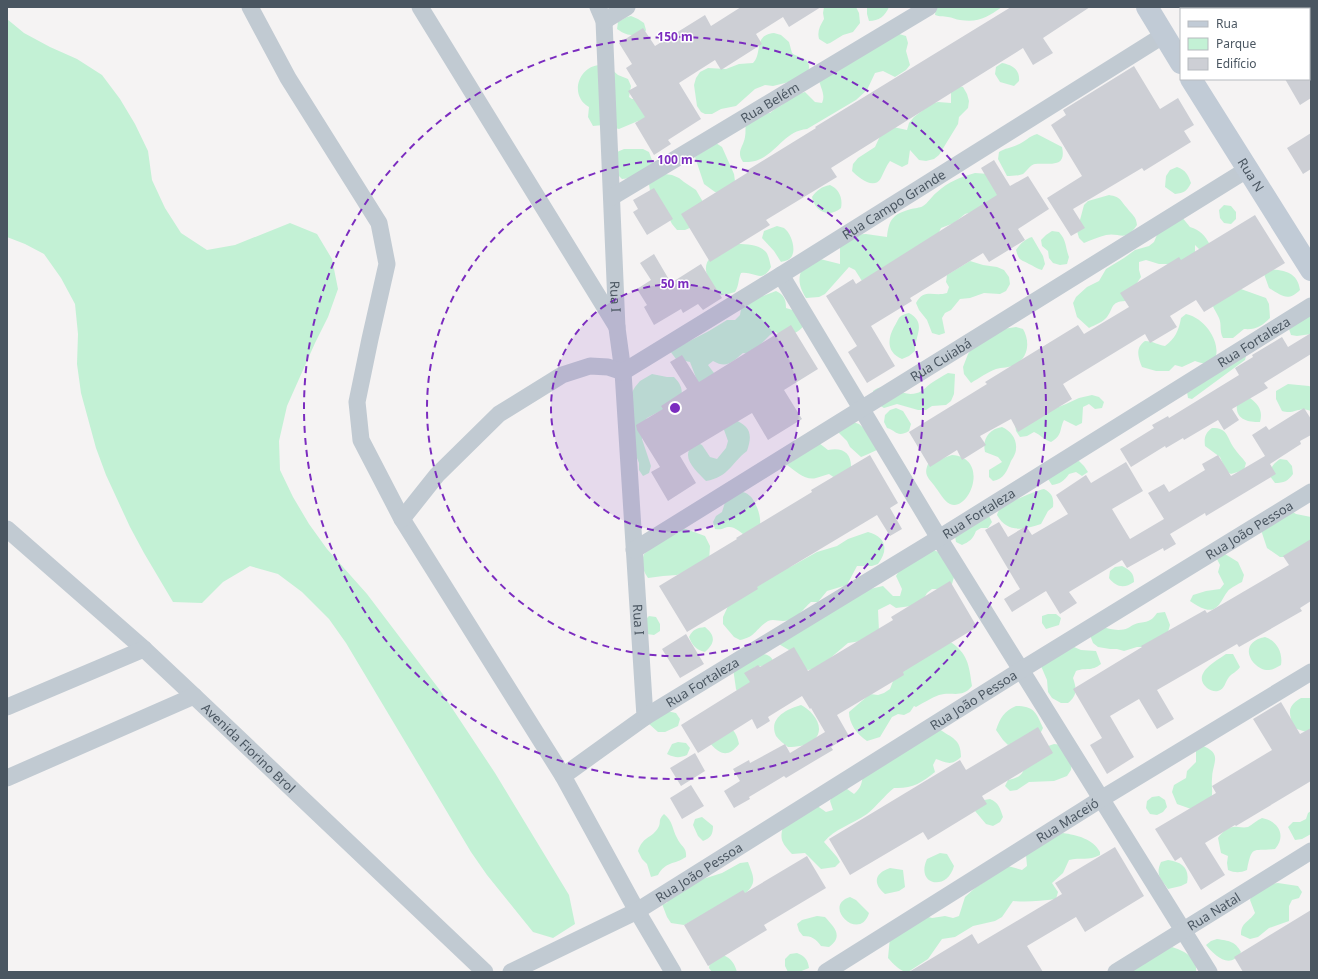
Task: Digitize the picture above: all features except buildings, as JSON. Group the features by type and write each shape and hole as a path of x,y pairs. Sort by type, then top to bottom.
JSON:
{"street":[{"path":"250,7 288,78 379,223 387,264 357,402 362,440 402,519 563,776 637,911 673,972"},
{"path":"420,7 617,328"},
{"path":"601,14 627,7"},
{"name":"Rua Belém","path":"612,197 929,7"},
{"path":"1147,7 1180,60"},
{"name":"Rua I","path":"601,14 612,197 617,328 622,372 645,717"},
{"name":"Rua Campo Grande","path":"622,372 781,275 1164,35"},
{"name":"Rua N","path":"1192,80 1311,270"},
{"name":"Rua Cuiabá","path":"634,550 1248,169"},
{"path":"781,275 1100,799 1209,972"},
{"name":"Rua Fortaleza","path":"645,717 940,538 1311,306"},
{"path":"402,519 437,475 499,414 562,375 590,366 608,367 622,372"},
{"name":"Rua João Pessoa","path":"511,972 637,911 1021,670 1311,492"},
{"name":"Avenida Fiorino Brol","path":"7,529 144,649 485,972"},
{"path":"7,707 144,649"},
{"name":"Rua Maceió","path":"826,972 1100,799 1311,672"},
{"path":"7,778 194,696"},
{"path":"563,776 645,717"},
{"name":"Rua Natal","path":"1116,972 1183,932 1311,851"}],"green space":[{"path":"824,7 856,7 859,13 860,23 853,32 843,35 827,44 819,39 818,36 819,29 824,19"},
{"path":"867,7 889,7 886,13 881,17 876,20 869,21"},
{"path":"936,7 1002,7 992,14 978,20 967,21 935,15"},
{"path":"631,16 644,23 646,30 644,34 630,35 617,29 618,22"},
{"path":"7,19 24,33 77,59 102,75 120,99 135,124 148,151 152,180 165,208 181,233 207,250 235,245 290,223 317,234 332,259 338,289 328,317 287,406 279,441 280,470 293,497 309,524 327,549 367,594 442,693 495,773 569,895 575,924 553,938 533,932 487,875 471,852 346,643 329,619 302,592 278,574 250,566 223,582 202,603 173,602 130,527 106,475 96,448 81,393 77,364 78,334 75,304 61,278 44,254 7,237"},
{"path":"774,33 781,35 789,42 792,53 807,61 809,64 808,72 789,82 773,86 765,85 755,89 736,106 721,109 712,114 705,114 701,112 697,106 694,85 700,72 708,68 726,69 739,64 753,63 758,54 759,45 763,37 767,34"},
{"path":"899,34 906,36 908,43 906,51 910,65 906,70 895,77 883,71 875,73 867,90 856,100 807,129 792,134 769,154 762,158 754,161 743,162 740,152 745,137 746,123 755,114 770,113 792,96 805,92 815,102 822,103 823,94 819,79"},
{"path":"1002,63 1009,65 1017,71 1019,81 1014,86 1000,82 995,74 996,67"},
{"path":"600,65 610,68 618,75 628,79 631,86 629,97 632,99 643,99 649,120 638,121 619,129 603,125 593,126 588,117 589,107 579,96 578,89 579,82 586,70"},
{"path":"956,85 963,87 967,94 969,101 968,108 959,117 958,124 939,155 934,159 926,161 919,160 910,150 908,164 902,167 890,161 881,178 878,182 874,183 866,182 852,171 853,164 858,158 875,147 881,134 893,127 907,130 909,123 914,117 931,104 938,102 951,103 951,90"},
{"path":"1037,134 1062,147 1062,159 1055,163 1035,164 1023,174 1017,176 1007,176 998,159 999,152 1020,144"},
{"path":"716,143 722,147 734,174 735,181 722,193 715,192 704,184 695,157"},
{"path":"624,149 643,149 649,152 653,163 642,177 622,179 619,176 617,152"},
{"path":"1177,167 1186,173 1191,183 1185,191 1175,194 1165,187 1166,176 1170,170"},
{"path":"975,173 989,174 1001,195 993,206 965,214 954,223 941,228 938,234 862,281 855,270 849,267 825,294 819,297 806,298 800,284 802,269 820,259 840,264 840,243 851,235 866,234 887,237 889,226 896,215 923,206 934,194 945,186 959,178"},
{"path":"665,174 679,178 696,190 703,202 692,227 685,230 677,230 666,212 650,191 649,184"},
{"path":"830,185 838,191 841,197 841,208 832,213 827,213 819,210 812,197 820,189"},
{"path":"1109,195 1120,199 1135,218 1137,225 1129,234 1122,236 1111,234 1106,235 1084,243 1079,238 1077,231 1084,205 1088,201"},
{"path":"1224,205 1231,206 1236,212 1236,219 1231,224 1224,223 1220,218 1219,210"},
{"path":"1181,216 1190,227 1199,231 1208,241 1210,245 1203,253 1195,245 1195,252 1180,264 1159,264 1146,260 1139,262 1141,277 1125,301 1115,304 1105,319 1089,328 1077,317 1073,303 1076,297 1087,287 1099,281 1106,269 1135,250 1149,246 1154,242 1159,230"},
{"path":"777,226 787,230 793,245 793,253 791,257 781,262 774,251 762,238 764,231"},
{"path":"1052,231 1059,232 1066,244 1069,257 1067,264 1060,265 1053,263 1049,258 1048,251 1042,246 1041,240"},
{"path":"1032,237 1043,256 1045,264 1042,270 1022,260 1017,254 1016,250 1020,245 1025,240"},
{"path":"732,244 750,245 763,249 768,255 771,267 768,272 761,276 741,273 735,292 721,295 710,281 706,271 706,266 712,256"},
{"path":"970,261 1004,270 1009,277 1010,284 1006,291 1000,294 984,293 970,298 960,299 951,310 945,313 942,318 945,333 939,335 932,333 927,320 919,310 916,303 919,298 926,294 947,293 949,287 946,282 947,275"},
{"path":"1268,269 1285,271 1289,273 1296,279 1300,290 1296,294 1288,297 1269,288 1264,274"},
{"path":"1238,288 1266,298 1269,304 1270,318 1258,327 1244,329 1233,338 1223,338 1220,321 1211,299"},
{"path":"776,291 784,298 786,308 796,311 807,323 793,334 785,335 775,332 751,354 743,353 736,359 726,364 713,361 708,365 717,377 698,383 690,362 676,359 670,351 727,320 735,320 740,315 741,309 756,295 763,296"},
{"path":"909,313 918,321 919,330 915,351 902,359 891,350 890,337 899,318 902,315"},
{"path":"1311,313 1311,334 1297,336 1291,335 1289,329"},
{"path":"1186,314 1197,319 1213,336 1216,346 1216,354 1213,361 1206,363 1195,361 1182,367 1175,365 1169,371 1156,371 1142,367 1138,353 1142,344 1145,341 1148,341 1165,346 1174,337 1178,330 1181,318"},
{"path":"1016,327 1023,329 1027,339 1026,353 1020,362 1010,367 996,369 971,383 964,374 963,367 968,354 973,347 1003,329"},
{"path":"1246,356 1245,360 1192,399 1188,398 1187,392"},
{"path":"948,373 955,374 954,394 951,401 946,405 932,406 926,410 918,410 897,404 884,408 877,403 874,397 873,391 883,387 911,394 919,392"},
{"path":"652,374 674,377 680,385 682,396 672,405 647,418 643,424 642,439 651,466 649,473 643,476 639,470 639,463 633,448 628,399 640,381"},
{"path":"1288,384 1311,387 1311,411 1302,409 1290,412 1282,411 1276,399 1276,391"},
{"path":"1092,395 1099,397 1104,402 1102,408 1095,409 1089,404 1083,407 1082,423 1076,426 1064,420 1059,435 1051,442 1034,432 1027,436 1020,437 1016,431 1015,424 1079,398"},
{"path":"1250,398 1260,408 1260,422 1243,419 1238,413 1237,404"},
{"path":"896,408 903,411 911,424 909,431 902,434 887,428 884,422 885,415 890,410"},
{"path":"733,419 743,424 749,431 750,439 747,451 725,473 714,479 706,481 690,463 688,454 689,450 696,442 702,445 710,457 717,459 726,448 728,441 723,427"},
{"path":"853,422 859,424 874,437 879,449 861,457 850,447 847,441 837,431"},
{"path":"1002,427 1013,436 1016,442 1016,451 1005,474 993,481 989,477 989,470 1002,462 998,457 985,452 984,447 990,432"},
{"path":"1212,428 1221,429 1224,431 1235,450 1246,463 1244,470 1231,474 1226,471 1220,457 1205,446 1206,436"},
{"path":"819,443 828,450 838,449 846,452 850,459 851,469 835,478 829,474 812,479 801,475 787,465"},
{"path":"952,455 964,458 971,465 974,474 973,484 969,493 964,501 957,505 950,504 946,501 926,474 928,464"},
{"path":"1280,459 1287,460 1292,466 1293,474 1286,481 1275,483 1269,475 1273,466"},
{"path":"1079,461 1088,472 1082,476 1076,472 1069,474 1062,482 1052,485 1048,479 1072,462"},
{"path":"1044,489 1052,496 1053,507 1048,511 1041,524 1022,529 1011,527 1001,521 997,515 1000,509 1008,504"},
{"path":"738,491 746,493 752,498 757,506 760,520 759,527 746,536 731,527 715,529 713,522 716,516 722,512 726,499"},
{"path":"1290,510 1296,514 1311,517 1311,543 1288,557 1280,557 1267,548 1261,530"},
{"path":"989,516 992,522 988,528 981,528 976,531 974,536 967,543 962,545 956,542 955,536"},
{"path":"678,528 686,529 705,536 710,546 709,561 677,575 648,578 644,572 643,566 644,554"},
{"path":"868,532 874,534 882,540 884,544 884,553 878,564 872,566 857,566 847,585 827,591 818,602 811,602 795,617 788,621 768,621 753,635 745,639 740,640 734,637 723,624 723,617 729,604 773,574 792,566 817,552 837,546 848,539"},
{"path":"934,550 940,553 954,577 952,584 939,589 932,589 927,593 923,600 911,606 896,608 890,604 878,610 879,631 861,641 848,643 821,666 808,670 801,668 789,650 777,643 870,589 883,586 893,596 900,596 902,589 896,576 899,571"},
{"path":"1225,554 1238,562 1244,575 1242,582 1230,589 1214,609 1210,610 1201,608 1190,601 1193,595 1220,589 1224,584 1218,572 1220,565 1217,559"},
{"path":"1122,566 1131,572 1134,579 1134,582 1127,586 1117,585 1109,578 1110,571 1115,567"},
{"path":"1165,612 1170,625 1168,632 1151,647 1137,647 1124,651 1098,647 1093,643 1090,635 1100,626 1114,630 1121,630 1149,621 1157,613"},
{"path":"1056,614 1061,618 1059,625 1046,629 1042,623 1042,616"},
{"path":"649,616 656,617 660,624 660,631 654,635 640,633 644,621"},
{"path":"705,627 711,633 713,640 711,646 705,652 695,647 689,637 696,629"},
{"path":"1265,637 1276,644 1281,656 1281,665 1270,670 1257,666 1250,656 1249,650 1251,645 1256,640"},
{"path":"949,641 964,655 970,672 972,686 961,694 939,695 916,707 914,706 910,712 904,715 898,714 892,717 880,737 867,741 860,735 850,721 849,712 870,694 878,695 890,689 895,676"},
{"path":"1074,647 1081,650 1096,651 1101,664 1091,669 1076,671 1073,678 1076,689 1075,695 1068,703 1061,703 1052,698 1048,692 1047,680 1041,666"},
{"path":"760,654 770,656 775,665 754,667 753,693 739,695 736,689 733,668"},
{"path":"1226,654 1233,654 1240,667 1229,677 1222,689 1217,691 1211,690 1203,683 1203,673 1211,664"},
{"path":"1301,698 1311,698 1311,730 1306,732 1294,728 1290,714 1293,704"},
{"path":"801,705 810,711 816,720 819,730 818,735 809,744 788,747 776,736 774,730 775,724 780,715"},
{"path":"1016,706 1027,707 1034,711 1043,728 1040,734 1008,745 996,730 1003,715 1008,710"},
{"path":"662,710 676,713 680,719 678,726 665,732 658,732 648,723"},
{"path":"728,726 735,734 739,744 728,753 724,753 717,750 709,742"},
{"path":"939,729 955,740 961,751 961,757 952,763 936,759 933,765 935,772 930,776 911,786 894,788 862,818 838,830 828,837 824,842 840,862 835,867 821,869 805,853 792,854 786,847 781,835 783,827 816,805 826,812 833,810 830,801 834,791 843,786 854,794 861,785 863,774"},
{"path":"678,742 686,743 690,748 687,755 677,757 667,754 672,744"},
{"path":"1054,744 1062,745 1072,762 1071,770 1067,776 1054,781 1029,782 1017,790 1010,791 1005,786 1008,780 1018,777 1022,773 1031,756"},
{"path":"1201,745 1208,748 1215,755 1212,773 1212,795 1210,801 1191,809 1177,804 1172,792 1174,785 1186,778 1187,771 1196,762 1196,749"},
{"path":"1159,796 1165,800 1167,807 1163,812 1157,815 1150,814 1146,808 1147,801 1152,797"},
{"path":"990,799 1000,808 1003,817 1000,822 993,826 986,824 975,811 984,800"},
{"path":"1311,811 1311,834 1302,839 1295,840 1288,827 1293,822 1300,822 1306,819 1308,813"},
{"path":"664,814 671,822 677,838 685,849 686,857 667,865 658,875 651,877 647,864 642,859 638,851 642,843 658,828 660,820"},
{"path":"702,817 713,826 711,835 708,839 703,841 698,836 693,825 695,819"},
{"path":"1262,818 1272,822 1279,829 1279,844 1275,849 1258,850 1252,853 1247,870 1242,872 1233,872 1228,870 1228,856 1221,853 1218,838 1229,828 1248,827"},
{"path":"1063,833 1084,838 1097,848 1100,855 1092,858 1069,860 1063,873 1052,883 1058,892 1056,899 1013,901 1002,917 995,921 973,926 955,937 942,939 928,959 908,972 900,969 888,958 890,937 925,916 932,918 945,916 953,918 959,916 965,897 975,888 1008,866 1022,870 1027,866 1026,855 1056,834"},
{"path":"940,853 947,854 954,866 945,880 933,882 925,875 924,868 927,859"},
{"path":"1168,860 1177,862 1184,867 1188,878 1187,883 1168,889 1160,877 1159,866 1161,862"},
{"path":"748,862 752,872 753,884 751,888 742,896 684,925 671,923 662,904 667,903 669,897 703,879 722,873 740,863"},
{"path":"890,868 903,870 905,887 899,891 885,894 878,886 877,879 881,873"},
{"path":"1278,883 1298,886 1302,892 1299,898 1292,900 1289,906 1289,921 1269,928 1258,937 1250,939 1241,935 1242,927 1255,913 1250,900 1252,894 1270,884"},
{"path":"850,897 856,900 869,913 864,921 858,924 845,920 839,908 842,902"},
{"path":"817,916 825,917 832,924 836,932 836,939 829,947 821,946 814,938 803,936 799,931 797,924 802,920"},
{"path":"1217,939 1231,942 1241,952 1232,960 1227,961 1218,957 1206,945"},
{"path":"1172,947 1189,955 1195,962 1196,972 1121,972"},
{"path":"797,953 806,959 809,968 799,972 788,972 785,966 785,959 790,954"},
{"path":"723,955 729,958 735,966 737,972 712,972 709,968 710,961"}]}
